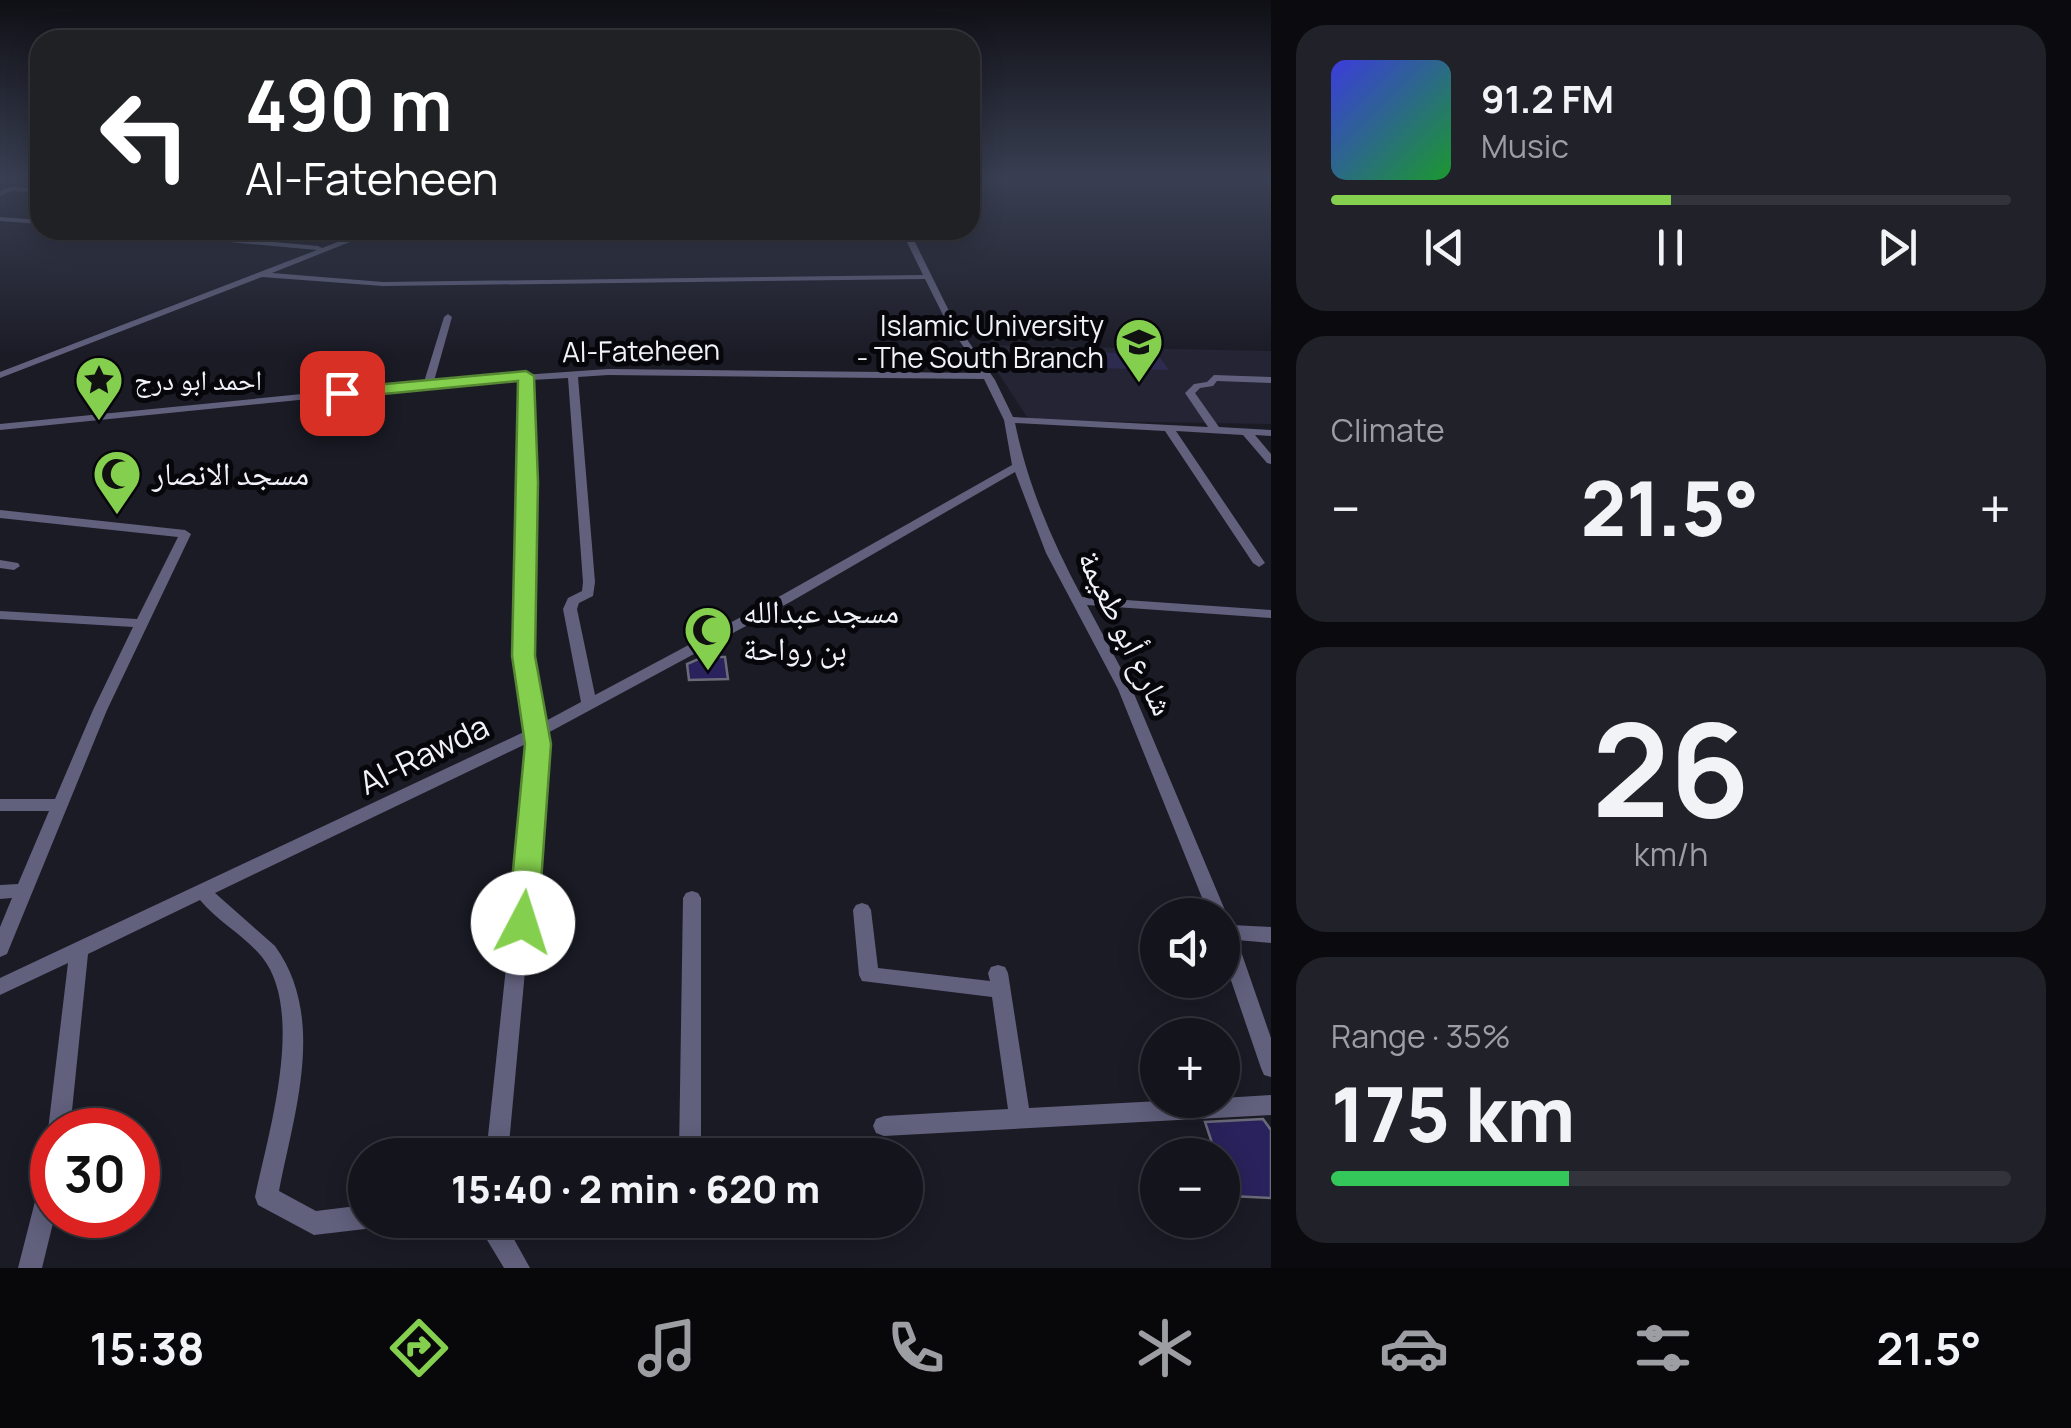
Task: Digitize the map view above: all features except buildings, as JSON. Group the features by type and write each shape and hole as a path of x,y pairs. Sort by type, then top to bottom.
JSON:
{"street":[{"path":"227,240 325,249"},
{"path":"0,374 349,240"},
{"name":"شارع أبو طعيمة","path":"910,240 948,319 1010,420 1018,466 1052,553 1124,689 1211,898"},
{"path":"258,274 384,284 929,277"},
{"path":"428,384 448,317"},
{"path":"573,374 590,582 588,594 573,601 570,610 589,704"},
{"path":"499,1138 538,744 524,656 526,376"},
{"name":"Al-Fateheen","path":"0,427 526,376 985,376"},
{"path":"1217,432 1190,393 1197,386 1210,384 1214,378 1271,380"},
{"path":"1010,420 1271,433"},
{"path":"1170,430 1259,564"},
{"path":"1246,432 1271,461"},
{"name":"Al-Rawda","path":"0,987 535,732 1018,466"},
{"path":"0,514 185,534 100,710 0,949"},
{"path":"1080,601 1271,614"},
{"path":"0,615 142,623"},
{"path":"0,805 62,805"},
{"path":"0,892 22,891"},
{"path":"203,891 214,908 274,960 296,1030 266,1197 314,1223 348,1219"},
{"path":"690,1138 692,898"},
{"path":"862,910 869,975 998,982 1020,1116"},
{"path":"1240,928 1271,935"},
{"path":"62,1108 80,952"},
{"name":"شارع أبو طعيمة","path":"1240,977 1271,1068"},
{"path":"884,1126 1271,1105"},
{"path":"30,1268 37,1238"},
{"path":"500,1238 518,1268"}],"shaded area":[{"name":"Islamic University - The South Branch","path":"980,345 1271,351 1271,424 1029,420"},
{"path":"1088,352 1157,354 1169,370 1098,368"}],"place":[{"name":"Islamic University - The South Branch","path":"1139,384"},
{"name":"احمد ابو درج","path":"99,422"},
{"name":"مسجد الانصار","path":"117,516"},
{"name":"مسجد عبدالله بن رواحة","path":"708,672"}],"route":[{"path":"342,393 526,376 524,656 538,744 523,923"}]}
